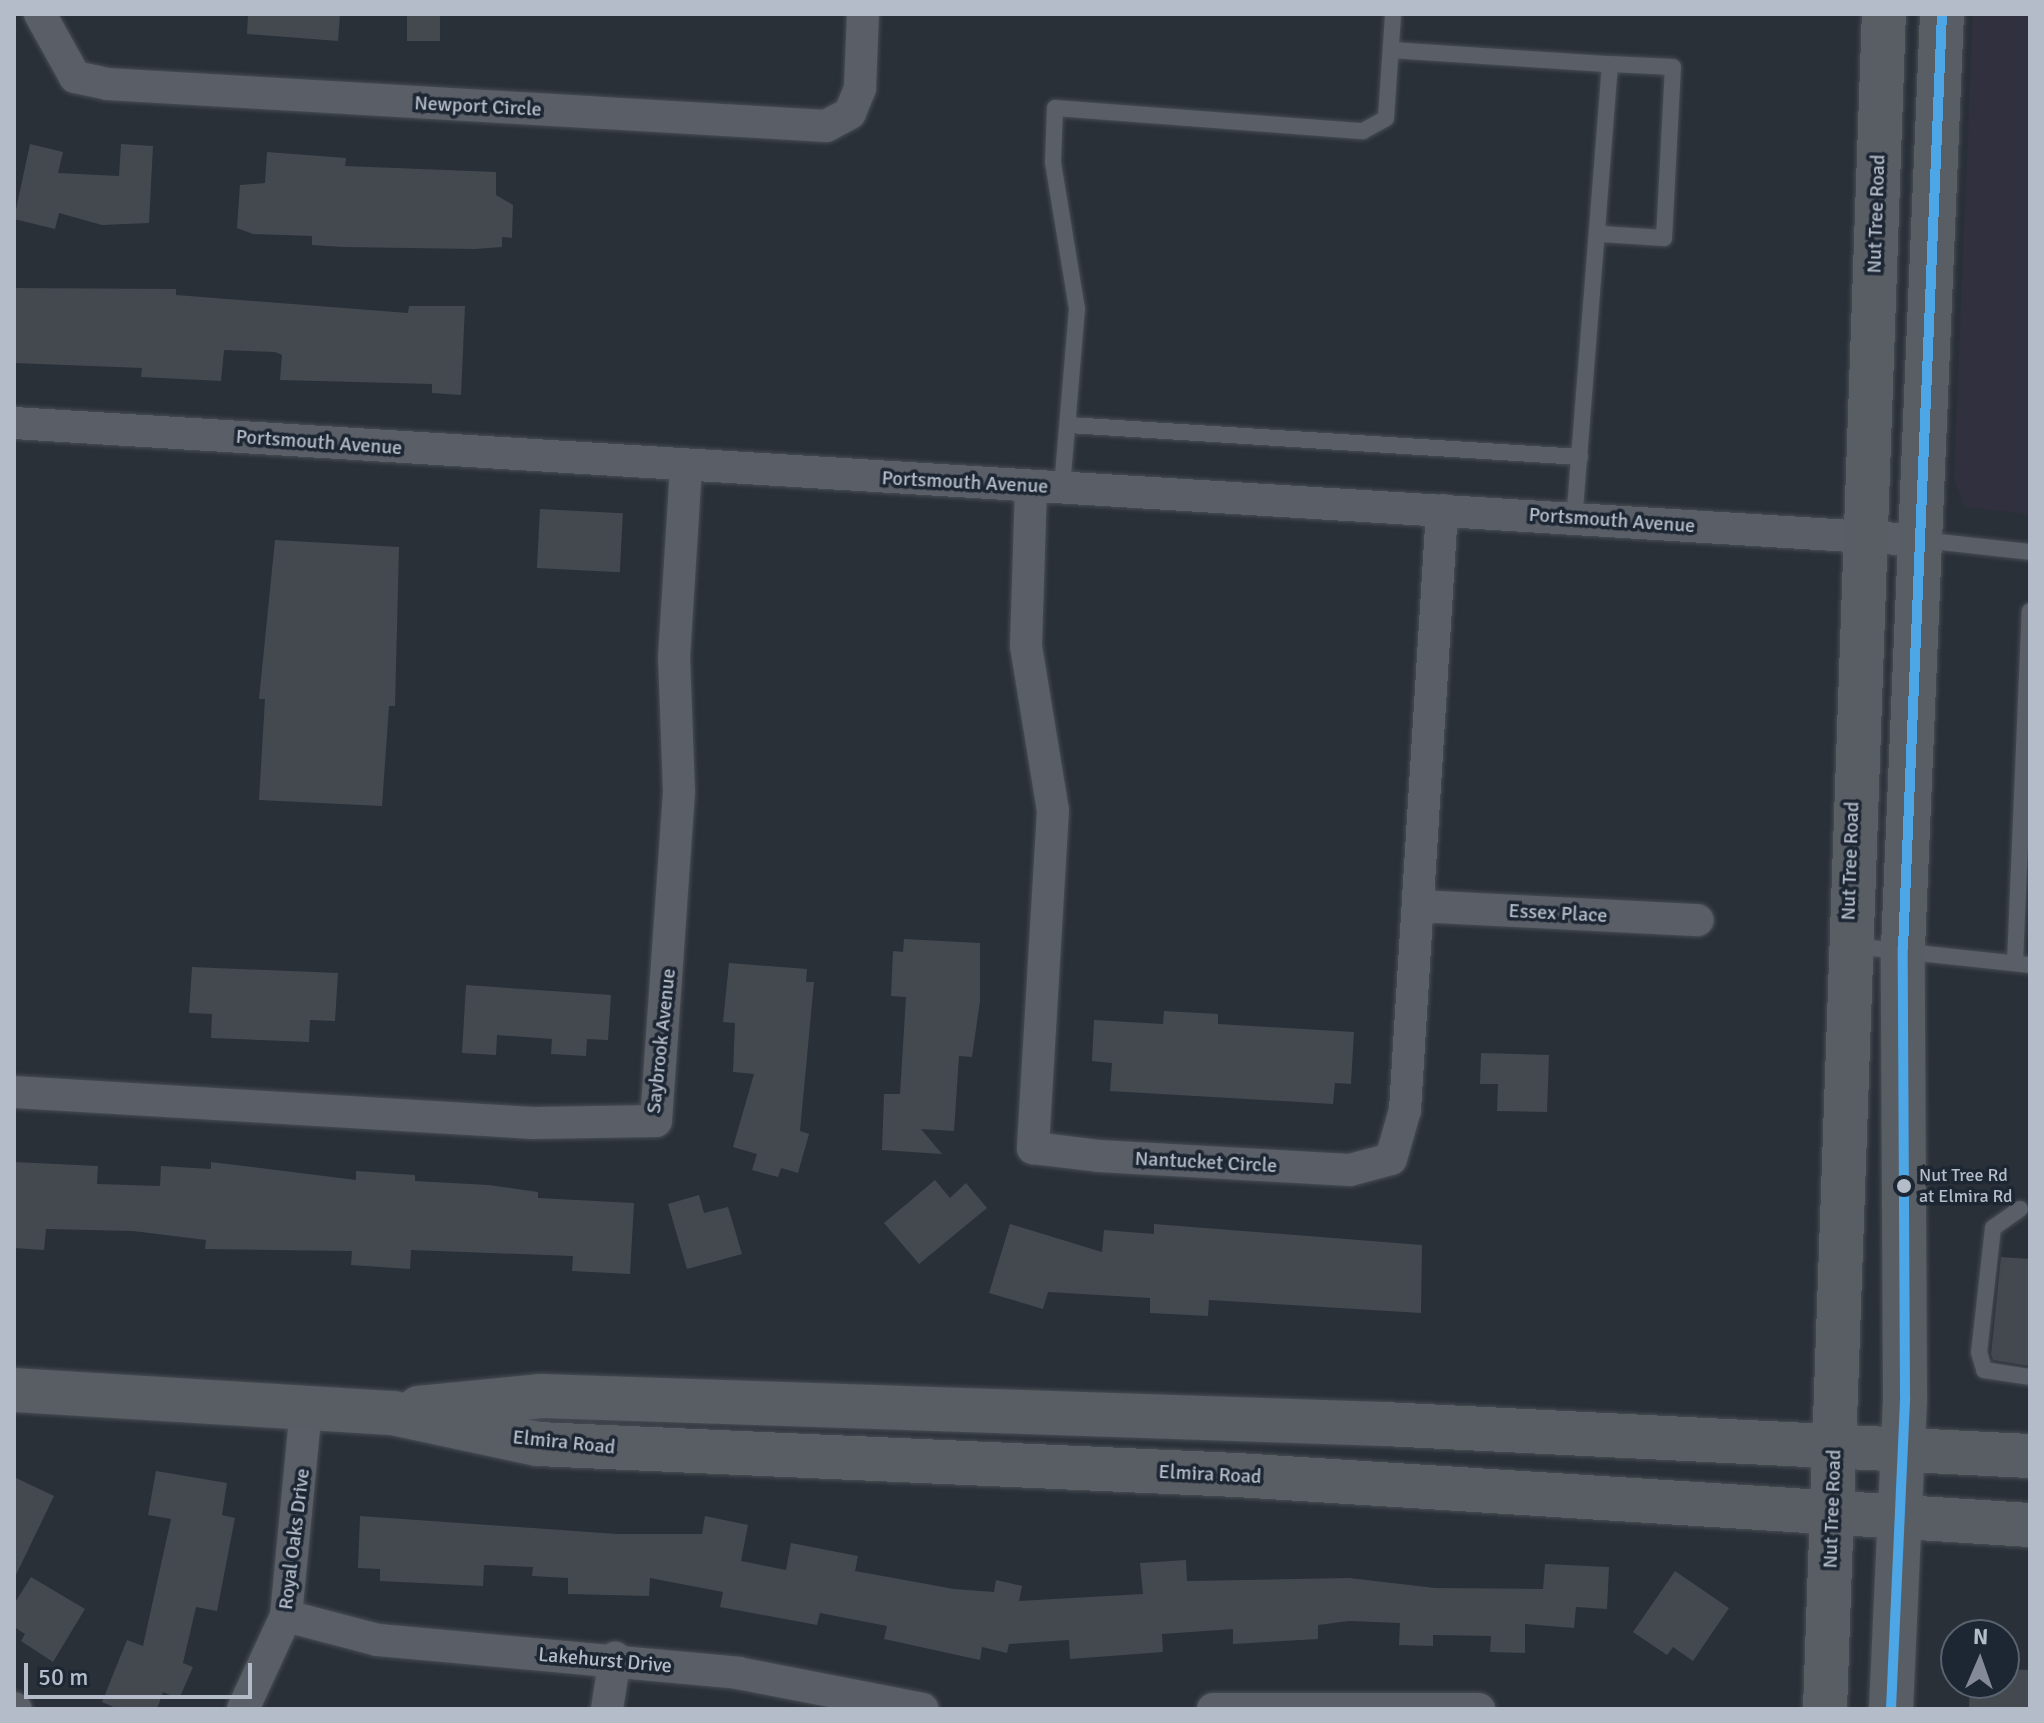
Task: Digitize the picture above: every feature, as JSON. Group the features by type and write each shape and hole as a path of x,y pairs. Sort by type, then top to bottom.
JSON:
{"main road":[{"name":"Nut Tree Road","path":"1825,1709 1847,946 1884,14"},
{"path":"1891,1709 1904,1445 1903,948 1917,540 1942,14"},
{"name":"Elmira Road","path":"14,1390 393,1413 538,1444 1901,1515 2030,1525"},
{"name":"Elmira Road","path":"393,1413 541,1396 1835,1442 2030,1456"}],"street":[{"name":"Newport Circle","path":"40,14 75,77 107,84 826,126 850,113 860,88 863,14"},
{"name":"Portsmouth Avenue","path":"14,423 1917,540"},
{"name":"Saybrook Avenue","path":"14,1092 533,1123 656,1121 679,792 674,658 686,465"},
{"name":"Nantucket Circle","path":"1047,486 1026,646 1053,810 1033,1148 1350,1170 1391,1159 1405,1110 1442,510"},
{"name":"Essex Place","path":"1419,906 1698,920"},
{"name":"Royal Oaks Drive","path":"243,1709 286,1616 306,1408"},
{"name":"Lakehurst Drive","path":"286,1616 378,1640 615,1658 738,1673 923,1709"},
{"path":"607,1709 615,1658"},
{"path":"1213,1709 1479,1709"}],"lane":[{"path":"1047,486 1069,425 1077,309 1053,162 1055,108 1363,131 1386,118 1393,14"},
{"path":"1391,50 1673,67 1664,238 1601,234"},
{"path":"1574,518 1601,234 1610,64"},
{"path":"1069,425 1580,457"},
{"path":"1917,540 2030,552"},
{"path":"1847,946 1903,948 2023,964 2030,611"},
{"path":"2020,1209 1993,1228 1979,1352 1984,1370 2030,1377"}],"shaded area":[{"path":"1973,14 2030,14 2030,514 1964,507 1954,478"}],"building":[{"path":"248,14 340,14 338,41 247,34"},
{"path":"407,14 440,14 440,41 407,41"},
{"path":"30,144 63,152 58,173 119,176 121,144 153,146 149,223 102,225 59,213 55,229 14,219"},
{"path":"267,152 346,158 345,166 496,172 496,195 513,205 512,238 502,237 502,247 475,249 343,247 312,245 312,236 253,234 237,228 240,185 265,183"},
{"path":"14,288 176,289 176,295 408,313 409,306 465,306 461,395 432,393 432,384 280,380 282,355 275,352 224,350 221,381 141,377 142,368 14,363"},
{"path":"540,509 623,513 620,572 537,568"},
{"path":"275,540 399,547 395,706 389,706 382,806 259,800 265,699 259,699"},
{"path":"904,939 980,943 980,1001 972,1057 959,1056 954,1131 921,1129 942,1154 882,1150 884,1094 900,1094 906,997 891,996 893,951 903,952"},
{"path":"729,963 807,969 806,982 814,982 800,1131 809,1134 798,1173 781,1168 778,1177 752,1170 757,1154 733,1147 754,1074 733,1072 735,1023 723,1022"},
{"path":"192,967 338,973 335,1021 310,1020 309,1042 211,1038 212,1014 189,1013"},
{"path":"466,985 611,995 608,1040 587,1039 586,1056 551,1054 552,1039 497,1035 496,1055 462,1053"},
{"path":"1164,1011 1218,1014 1218,1024 1354,1032 1351,1084 1335,1083 1333,1104 1110,1091 1112,1063 1092,1061 1094,1020 1163,1024"},
{"path":"1481,1053 1549,1055 1547,1112 1497,1111 1498,1084 1480,1084"},
{"path":"14,1162 98,1166 97,1184 160,1186 161,1166 211,1169 211,1162 356,1180 356,1171 415,1175 415,1181 488,1185 538,1192 538,1198 634,1203 630,1274 572,1271 573,1256 411,1250 410,1269 351,1265 352,1251 205,1249 206,1240 133,1231 46,1229 44,1250 14,1248"},
{"path":"935,1180 950,1198 966,1183 987,1208 919,1264 884,1223"},
{"path":"699,1195 704,1213 728,1207 742,1254 687,1269 668,1204"},
{"path":"1010,1224 1102,1252 1104,1230 1154,1234 1154,1224 1422,1245 1421,1313 1209,1300 1208,1316 1150,1313 1150,1298 1048,1292 1043,1309 989,1293"},
{"path":"2001,1257 2030,1259 2030,1366 1993,1360 1991,1354"},
{"path":"156,1471 227,1483 222,1515 235,1518 217,1611 196,1607 183,1663 193,1667 179,1699 163,1692 157,1709 118,1709 102,1702 127,1640 143,1646 171,1519 148,1515"},
{"path":"14,1477 54,1496 14,1579"},
{"path":"360,1516 617,1534 702,1534 705,1516 748,1525 741,1561 786,1570 791,1543 858,1556 855,1571 954,1589 994,1592 996,1580 1022,1586 1019,1601 1143,1594 1140,1563 1186,1560 1187,1581 1349,1578 1435,1588 1543,1589 1545,1564 1609,1567 1607,1609 1576,1607 1574,1628 1525,1624 1525,1653 1490,1652 1491,1636 1433,1635 1433,1646 1399,1645 1400,1623 1349,1621 1318,1625 1318,1639 1233,1644 1233,1629 1162,1634 1163,1652 1070,1659 1069,1640 1009,1644 1007,1653 982,1647 980,1660 884,1639 887,1626 820,1613 817,1625 720,1607 723,1592 650,1578 649,1596 568,1594 568,1578 532,1576 533,1567 484,1565 483,1586 380,1581 380,1569 358,1568"},
{"path":"1675,1571 1729,1608 1693,1661 1673,1647 1667,1655 1633,1632"},
{"path":"31,1577 85,1609 53,1662 21,1641 25,1634 14,1627 14,1604"},
{"path":"2020,1670 2030,1670 2030,1709 1969,1709 1969,1699 2020,1699"}],"transit line":[{"path":"1891,1709 1905,1396 1903,948 1942,14"}],"place":[{"name":"Nut Tree Rd at Elmira Rd","path":"1904,1186"}]}
